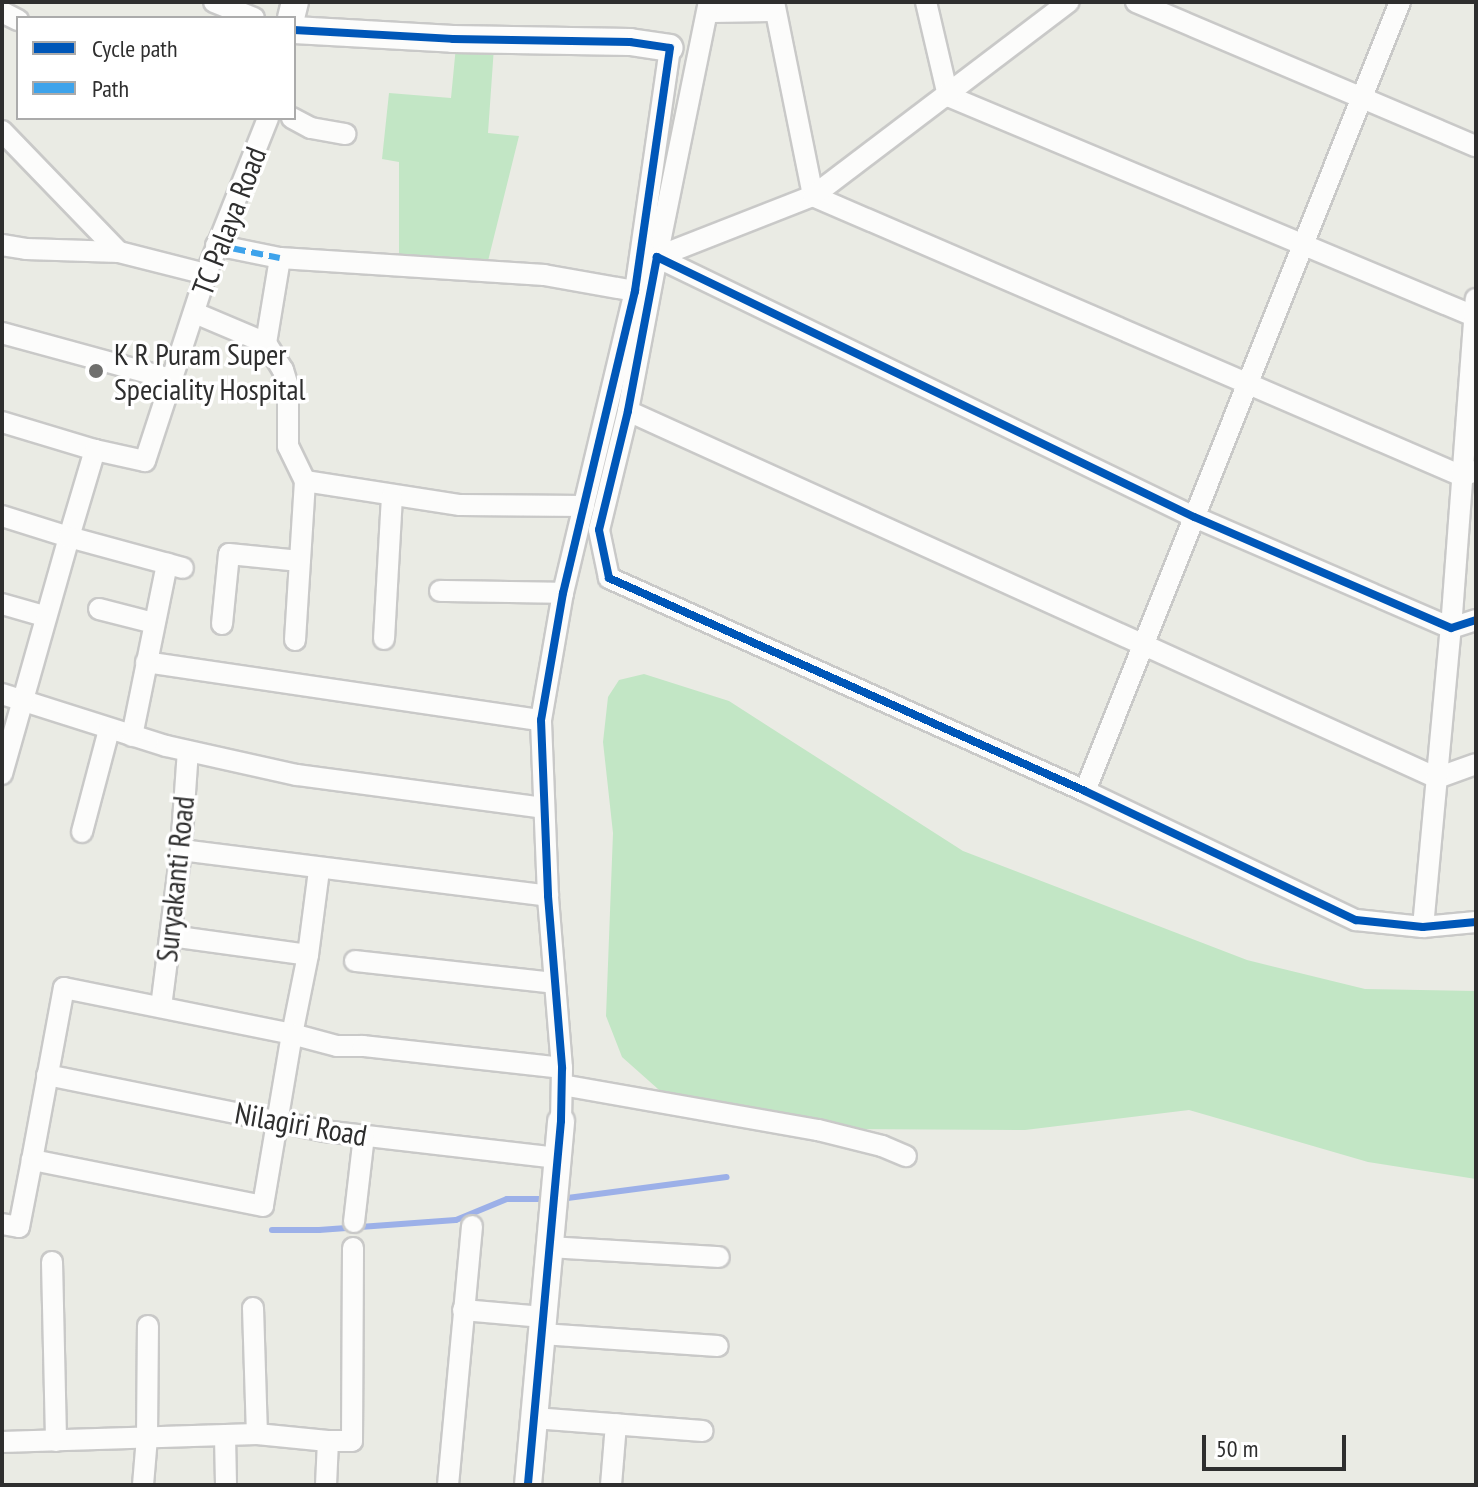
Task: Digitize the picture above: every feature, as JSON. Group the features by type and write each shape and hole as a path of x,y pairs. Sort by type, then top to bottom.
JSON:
{"street":[{"path":"214,2 249,16"},
{"path":"926,2 948,96"},
{"path":"657,257 813,196 1069,2"},
{"path":"1136,2 1476,146"},
{"path":"1085,791 1400,2"},
{"path":"813,196 774,6 708,7 628,411 599,530 609,578 1085,791 1356,920 1423,927 1476,922"},
{"path":"296,30 453,39 630,42 670,48 635,291 563,593 541,720 553,983 562,1077 558,1158 528,1485"},
{"path":"948,96 1476,317"},
{"name":"TC Palaya Road","path":"95,450 145,461 216,245 267,120"},
{"path":"296,120 311,128 345,134"},
{"path":"2,131 119,252"},
{"path":"813,196 1247,386 1469,473"},
{"path":"2,245 26,249 119,252 206,274"},
{"path":"216,245 280,258 544,275 635,291"},
{"path":"657,257 1194,517 1451,628 1476,620"},
{"path":"280,258 266,343 288,386 288,446 305,481 295,640"},
{"path":"1423,927 1469,473 1476,299"},
{"path":"195,313 266,343"},
{"path":"2,333 174,380"},
{"path":"628,411 1437,778 1476,764"},
{"path":"2,422 95,450 44,616 12,697 2,774"},
{"path":"305,481 460,505 584,506"},
{"path":"384,639 392,495"},
{"path":"2,516 175,566 154,623 132,736"},
{"path":"222,624 229,554 300,561"},
{"path":"440,591 563,593"},
{"path":"2,604 44,616"},
{"path":"99,609 154,623"},
{"path":"146,662 541,720"},
{"path":"12,697 109,730 297,775 543,808"},
{"path":"82,832 109,730"},
{"name":"Suryakanti Road","path":"161,1007 181,850 188,751"},
{"path":"181,850 319,870 548,896"},
{"path":"32,1160 263,1206 308,955 319,870"},
{"path":"171,936 308,955"},
{"path":"355,961 553,983"},
{"path":"2,1224 19,1227 64,988 337,1046 363,1046 562,1077 818,1130 882,1146 906,1156"},
{"name":"Nilagiri Road","path":"47,1075 277,1122 364,1136 558,1158"},
{"path":"354,1222 364,1136"},
{"path":"448,1485 472,1226"},
{"path":"550,1247 719,1257"},
{"path":"2,1442 257,1434 352,1441 353,1248"},
{"path":"52,1262 56,1441"},
{"path":"253,1308 257,1434"},
{"path":"463,1310 542,1326 718,1346"},
{"path":"143,1485 147,1437 148,1326"},
{"path":"534,1418 703,1431"},
{"path":"611,1485 616,1424"},
{"path":"225,1436 226,1485"},
{"path":"326,1485 328,1441"}],"green space":[{"path":"456,46 494,47 488,133 519,136 487,265 399,257 399,162 382,159 389,93 451,98"},
{"path":"644,674 729,701 963,851 1247,960 1365,989 1476,991 1476,1179 1368,1162 1189,1110 1025,1130 841,1129 685,1113 622,1057 606,1016 613,833 603,742 608,697 619,680"}],"waterway":[{"path":"560,1199 727,1177"},
{"path":"272,1230 319,1230 456,1220 507,1199 549,1199"}],"marked path":[{"path":"216,245 280,258"}],"cycle path":[{"path":"296,30 453,39 630,42 670,48 635,291 563,593 541,720 548,896 562,1068 561,1121 528,1485"},
{"path":"1476,620 1451,628 1194,517 657,257 628,411 599,530 609,578 1085,791 1356,920 1423,927 1476,922"}],"place":[{"name":"K R Puram Super Speciality Hospital","path":"96,371"}]}
